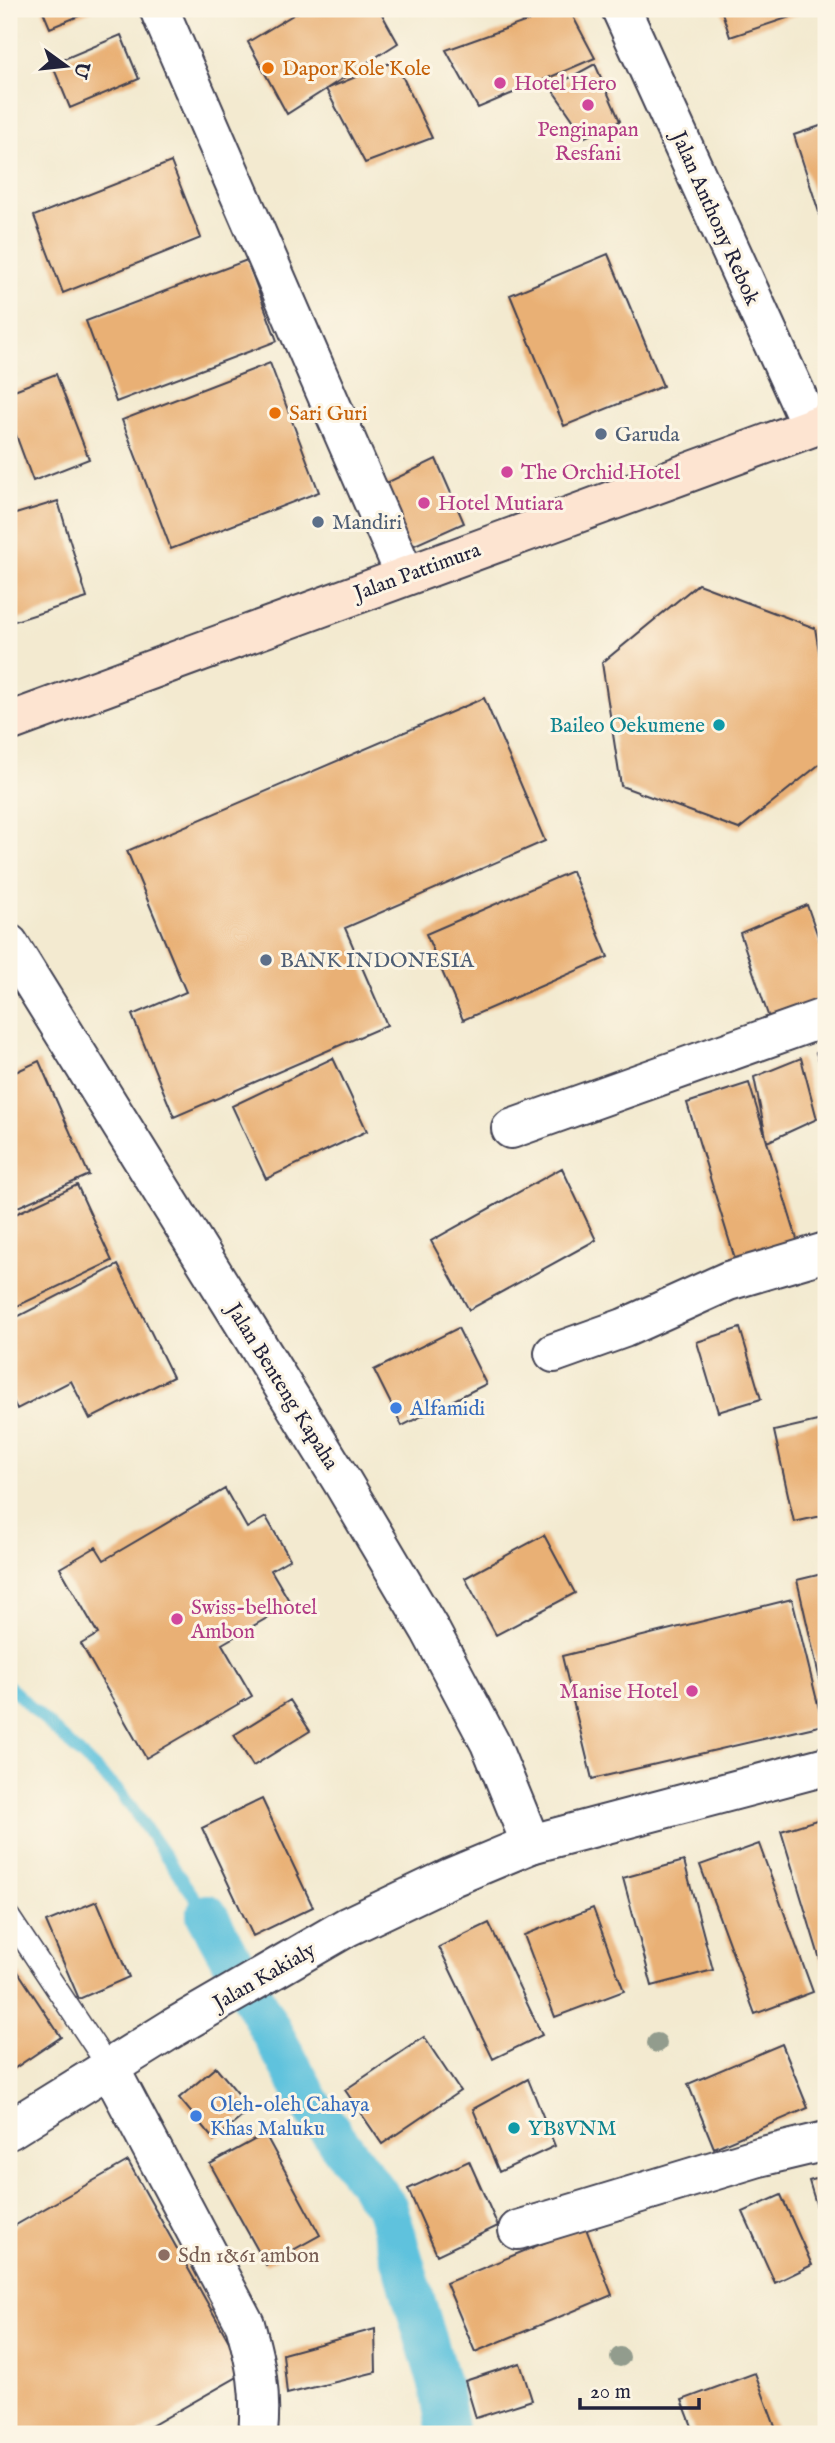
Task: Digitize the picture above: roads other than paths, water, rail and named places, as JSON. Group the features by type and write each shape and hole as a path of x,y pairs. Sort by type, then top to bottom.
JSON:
{"main road":[{"name":"Jalan Pattimura","path":"9,722 819,425"}],"street":[{"path":"159,9 405,575"},
{"name":"Jalan Anthony Rebok","path":"621,9 819,425"},
{"name":"Jalan Benteng Kapaha","path":"9,944 336,1471 430,1630 489,1743 531,1844"},
{"path":"511,1129 826,1017"},
{"path":"554,1353 624,1328 728,1281 826,1252"},
{"name":"Jalan Kakialy","path":"9,2130 173,2028 347,1927 452,1877 531,1844 826,1766"},
{"path":"110,2069 245,2324 256,2366 261,2404 258,2434"},
{"path":"518,2230 758,2158 826,2141"}],"lane":[{"path":"9,1917 110,2069"}],"waterway":[{"path":"9,1686 121,1793 207,1915"},
{"path":"207,1915 312,2106 387,2208 440,2387 448,2434"}],"place":[{"name":"Dapor Kole Kole","path":"268,68"},
{"name":"Hotel Hero","path":"500,83"},
{"name":"Penginapan Resfani","path":"588,105"},
{"name":"Sari Guri","path":"275,413"},
{"name":"Garuda","path":"601,434"},
{"name":"The Orchid Hotel","path":"507,472"},
{"name":"Hotel Mutiara","path":"424,503"},
{"name":"Mandiri","path":"318,522"},
{"name":"Baileo Oekumene","path":"719,725"},
{"name":"BANK INDONESIA","path":"266,960"},
{"name":"Alfamidi","path":"396,1408"},
{"name":"Swiss-belhotel Ambon","path":"177,1619"},
{"name":"Manise Hotel","path":"692,1691"},
{"name":"Oleh-oleh Cahaya Khas Maluku","path":"196,2116"},
{"name":"YB8VNM","path":"514,2128"},
{"name":"Sdn 1&61 ambon","path":"164,2255"}]}
